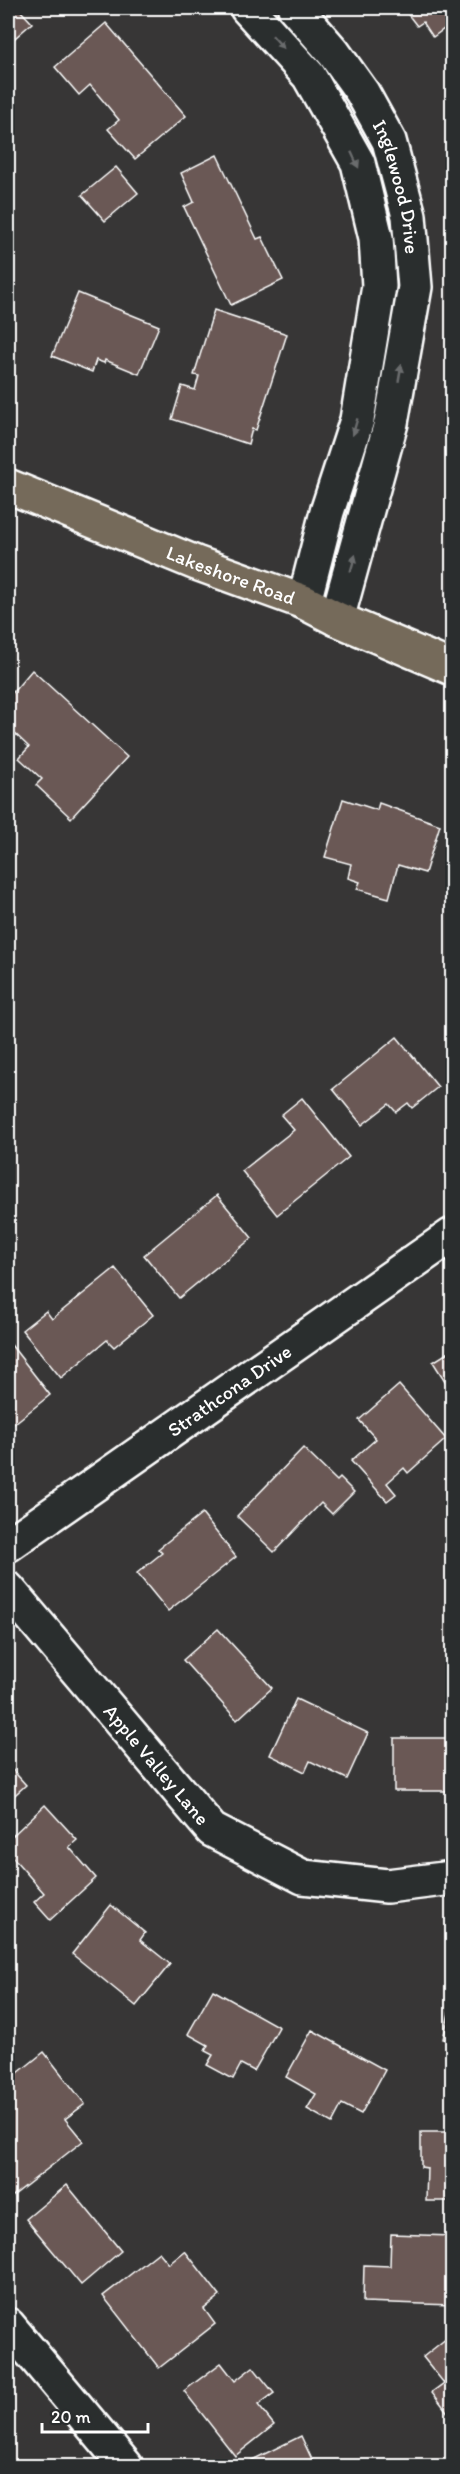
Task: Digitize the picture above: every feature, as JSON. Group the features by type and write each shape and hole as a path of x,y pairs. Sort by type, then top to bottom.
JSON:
{"main road":[{"name":"Lakeshore Road","path":"8,486 196,563 304,602 337,619 453,668"}],"street":[{"name":"Inglewood Drive","path":"247,8 309,76 358,163 376,238 379,286 357,420 327,512 304,602"},
{"name":"Inglewood Drive","path":"295,8 334,53 363,92 389,141 409,216 415,287 391,423 337,619"},
{"path":"309,76 334,53"},
{"path":"327,108 363,92"},
{"name":"Inglewood Drive","path":"379,286 415,287"},
{"path":"373,324 407,331"},
{"path":"327,512 364,525"},
{"name":"Strathcona Drive","path":"8,1545 453,1235"},
{"name":"Apple Valley Lane","path":"8,1588 212,1830 303,1877 387,1886 453,1878"},
{"path":"8,2325 126,2466"}],"building":[{"path":"8,8 18,8 32,23 8,44"},
{"path":"403,8 452,8 452,23 433,37 423,22 417,26"},
{"path":"106,23 186,116 135,159 108,129 119,120 90,85 79,95 55,67"},
{"path":"217,155 257,239 262,237 283,280 231,305 184,207 194,202 181,173"},
{"path":"116,167 138,193 105,221 82,195"},
{"path":"78,293 159,326 139,374 105,360 104,363 96,360 92,372 52,356"},
{"path":"214,310 287,334 256,430 252,429 248,444 172,419 182,386 195,390 199,376 194,375"},
{"path":"32,670 127,757 71,818 36,785 42,779 19,758 29,747 8,727 8,698"},
{"path":"343,799 377,810 379,803 440,825 425,873 398,865 389,898 357,889 360,882 348,878 351,864 325,857"},
{"path":"397,1037 438,1087 412,1108 408,1103 396,1112 389,1104 362,1125 333,1089"},
{"path":"302,1098 349,1157 277,1215 242,1171 294,1130 281,1115"},
{"path":"217,1195 252,1238 179,1298 144,1255"},
{"path":"115,1268 153,1315 114,1347 107,1340 61,1378 22,1330 46,1311 52,1319"},
{"path":"8,1341 50,1395 10,1427 8,1424"},
{"path":"452,1350 452,1392 433,1362"},
{"path":"399,1385 446,1439 408,1473 404,1468 387,1483 396,1494 387,1501 351,1461 376,1439 359,1420"},
{"path":"303,1448 337,1481 340,1478 354,1492 332,1514 321,1503 274,1552 237,1516"},
{"path":"202,1514 236,1557 168,1611 137,1573 162,1553 158,1549"},
{"path":"218,1629 272,1688 237,1720 183,1660"},
{"path":"296,1699 368,1733 347,1779 310,1761 305,1772 270,1755"},
{"path":"394,1738 452,1738 452,1791 394,1791"},
{"path":"8,1765 26,1785 8,1801"},
{"path":"45,1805 77,1840 69,1847 96,1878 50,1920 34,1902 44,1893 8,1852 8,1840"},
{"path":"111,1905 145,1933 140,1940 170,1964 136,2006 72,1954"},
{"path":"213,1990 279,2027 254,2071 241,2064 233,2079 207,2065 213,2055 205,2051 208,2045 188,2034"},
{"path":"452,2000 452,2041 443,2039"},
{"path":"312,2030 385,2070 361,2114 342,2104 332,2123 307,2109 316,2094 286,2077"},
{"path":"44,2052 85,2104 65,2119 83,2141 9,2199 8,2081"},
{"path":"421,2132 452,2132 452,2201 426,2201 427,2168 421,2167"},
{"path":"67,2185 121,2251 81,2285 26,2219"},
{"path":"391,2234 452,2236 452,2305 363,2302 364,2265 390,2266"},
{"path":"185,2251 220,2296 204,2309 215,2324 159,2368 103,2296 159,2252 169,2264"},
{"path":"452,2334 452,2418 432,2392 444,2383 423,2357"},
{"path":"221,2363 235,2381 253,2367 274,2393 258,2405 274,2425 235,2456 184,2391"},
{"path":"301,2436 315,2466 253,2466 250,2461"}]}
